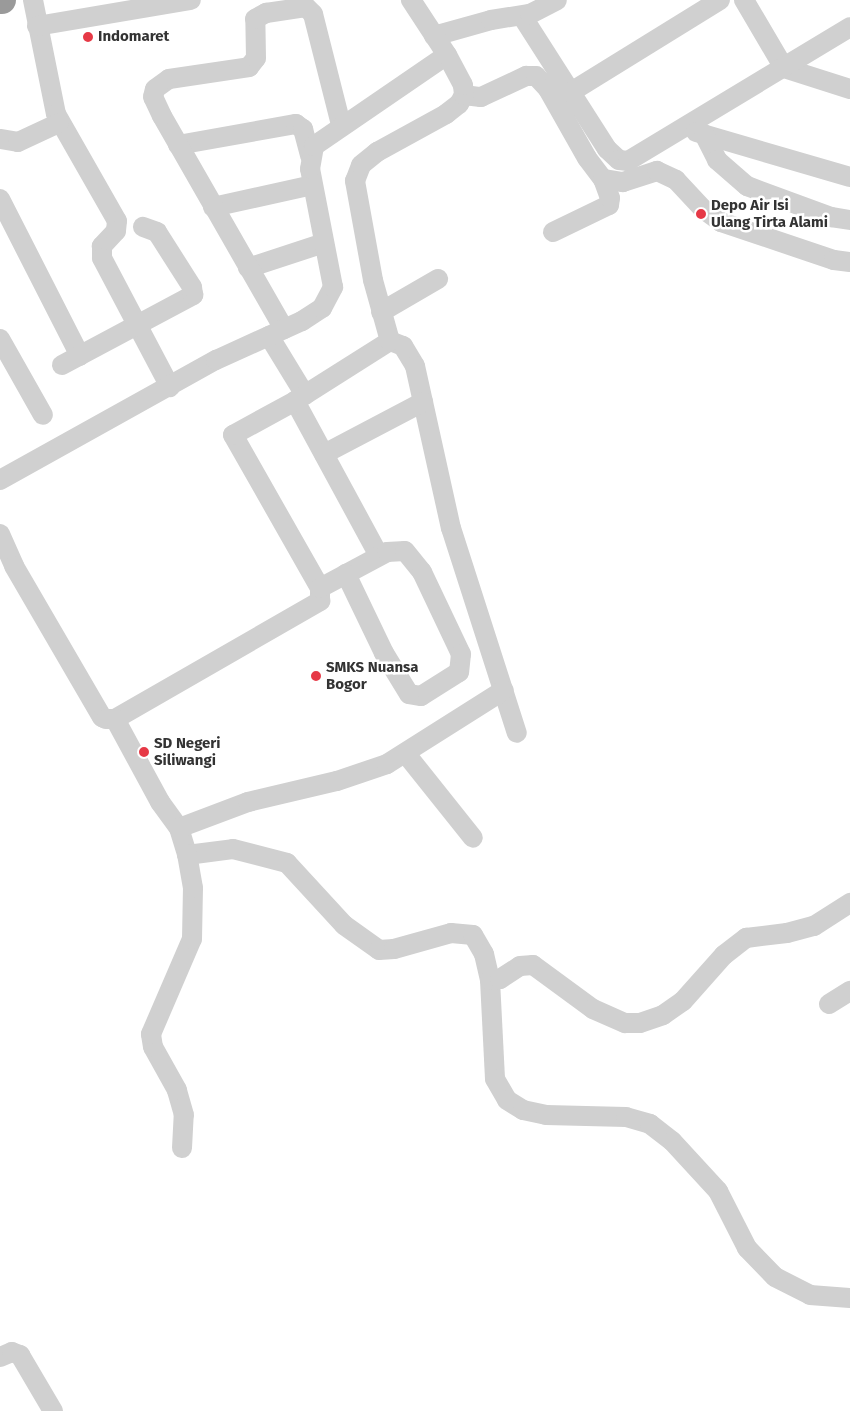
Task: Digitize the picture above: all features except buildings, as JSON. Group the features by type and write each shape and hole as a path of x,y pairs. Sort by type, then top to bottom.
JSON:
{"street":[{"path":"32,0 59,123 117,221 116,231 102,246 101,254 170,386"},
{"path":"37,26 190,0"},
{"path":"390,341 382,312 355,181 361,165 377,152 446,114 459,104 464,95 463,85 411,0"},
{"path":"434,36 491,20 522,16 557,0"},
{"path":"571,92 720,0"},
{"path":"744,0 784,68 850,89"},
{"path":"341,125 310,8 294,7 256,19 256,58 249,68 170,79 157,85 153,93 155,102 248,268 324,454 379,556"},
{"path":"522,16 615,158 624,161 636,159 850,27"},
{"path":"310,156 316,144 341,125 446,55"},
{"path":"464,95 481,97 526,76 536,76 548,89 609,194 609,205 553,232"},
{"path":"0,139 18,142 59,123"},
{"path":"0,480 221,358 315,313 331,295 333,287 313,185 310,156 302,129 296,124 178,144"},
{"path":"684,128 850,177"},
{"path":"704,134 717,160 747,186 830,217 850,220"},
{"path":"601,178 615,158"},
{"path":"601,178 623,182 657,171 676,180 703,209 721,222 820,256 850,262"},
{"path":"213,207 313,185"},
{"path":"0,199 71,361 189,298 193,292 156,232 143,227"},
{"path":"248,268 324,243"},
{"path":"382,312 438,279"},
{"path":"0,339 6,363 43,415"},
{"path":"0,534 14,566 102,717 115,718 317,604 322,597 320,588 233,435 300,398 390,341"},
{"path":"390,341 403,346 411,358 424,402 451,528 517,733"},
{"path":"324,454 424,402"},
{"path":"320,588 379,556 399,550 414,560 461,654 459,672 436,689 417,697 404,689 346,574"},
{"path":"179,828 248,802 361,774 406,754 504,690"},
{"path":"115,718 160,802 179,828 187,855 193,888 192,940 151,1034 153,1047 177,1090 184,1115 182,1148"},
{"path":"406,754 473,838"},
{"path":"187,855 233,850 287,863 338,920 379,950 394,949 451,933 473,934 482,949 490,980 495,1079 507,1100 532,1113 626,1117 650,1124 672,1141 718,1191 747,1248 775,1277 810,1295 850,1298"},
{"path":"490,980 500,979 520,966 533,965 598,1012 625,1023 640,1022 663,1015 682,1001 724,955 746,938 787,934 814,926 850,903"},
{"path":"829,1004 850,992"},
{"path":"0,1357 12,1352 20,1355 53,1411"}],"place":[{"name":"Indomaret","path":"88,37"},
{"name":"Depo Air Isi Ulang Tirta Alami","path":"701,214"},
{"name":"SMKS Nuansa Bogor","path":"316,676"},
{"name":"SD Negeri Siliwangi","path":"144,752"}]}
